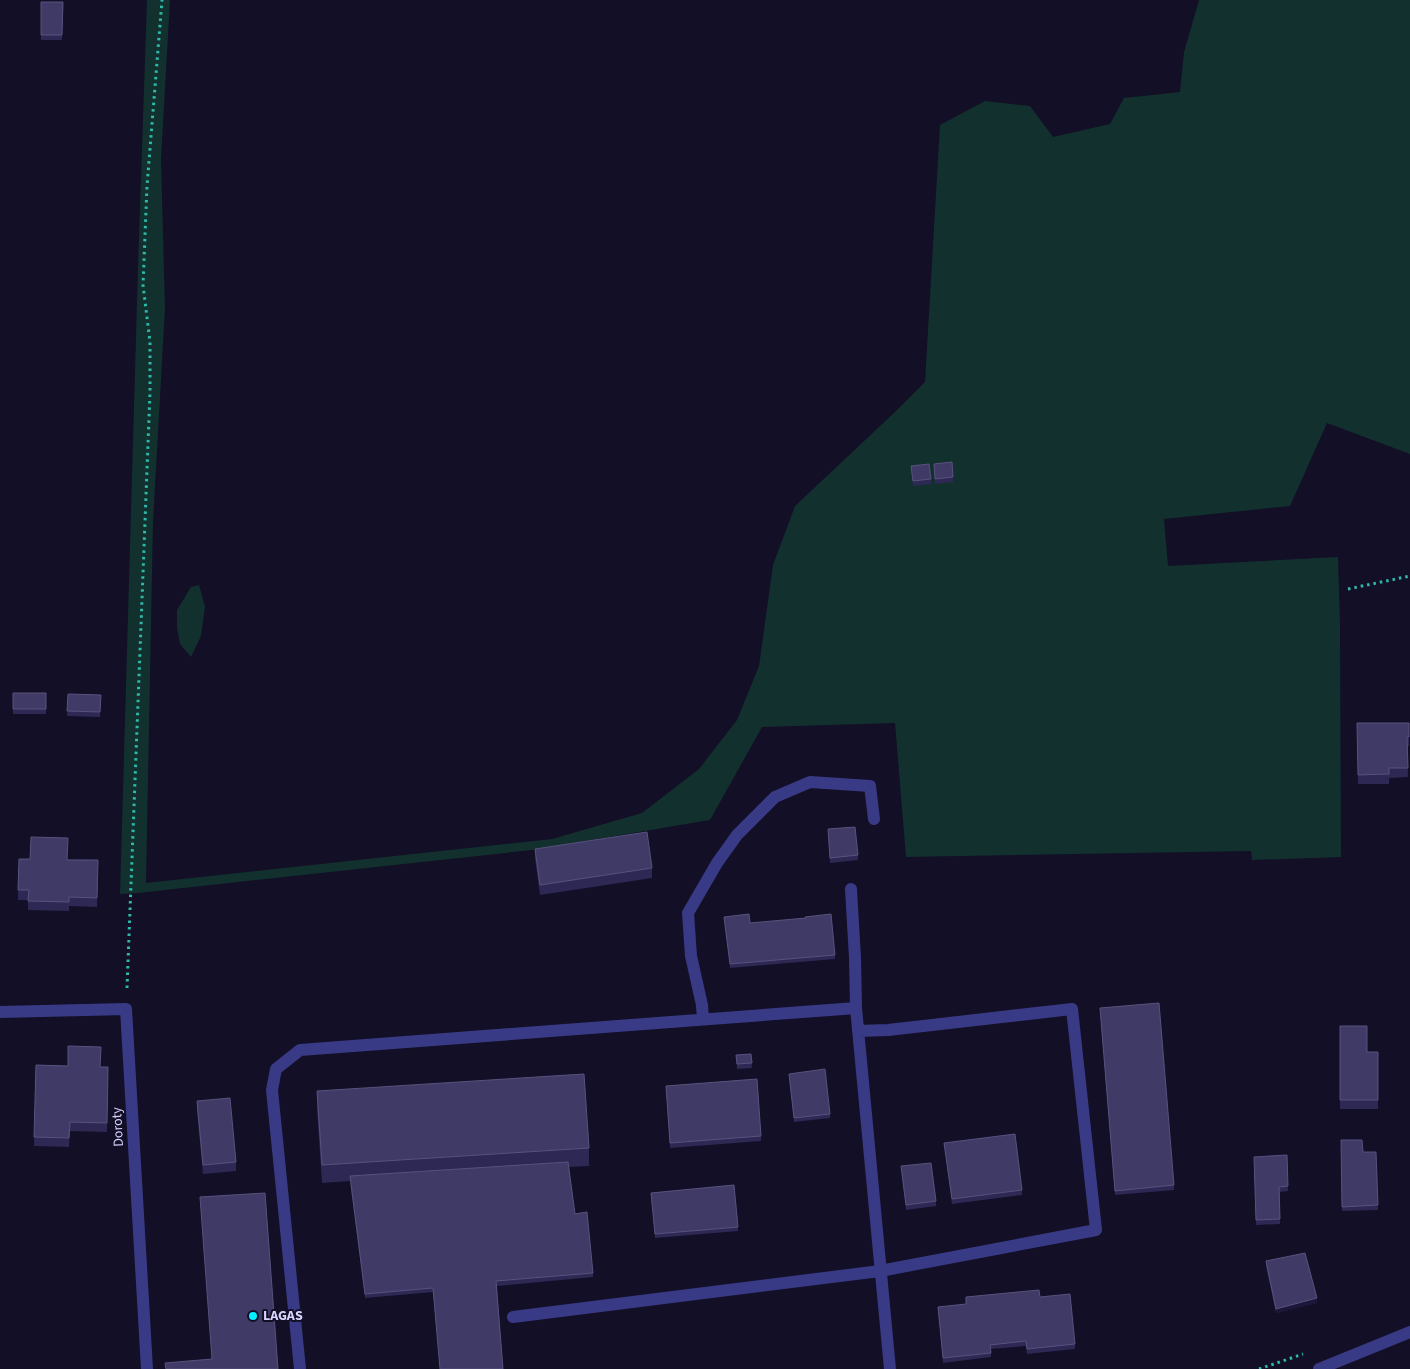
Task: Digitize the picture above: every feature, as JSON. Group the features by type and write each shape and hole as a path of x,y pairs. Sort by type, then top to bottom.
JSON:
{"street":[{"path":"703,1019 691,956 688,912 716,863 737,834 775,797 810,782 870,786 874,819"},
{"path":"851,890 856,958 856,1008 890,1369"},
{"path":"0,1012 126,1008"},
{"name":"Doroty","path":"126,1008 146,1369"},
{"path":"300,1369 272,1090 276,1069 300,1050 856,1008"},
{"path":"513,1317 880,1271 1096,1230 1072,1009 888,1030 858,1031"},
{"path":"1319,1369 1410,1332"}],"path":[{"path":"126,1008 150,392 150,342 143,285 148,186 162,0"},
{"path":"1348,589 1410,576"}],"green space":[{"path":"147,0 170,0 161,160 165,308 153,522 146,883 552,839 642,813 699,769 737,720 759,666 773,565 795,506 925,382 940,125 985,101 1030,106 1053,137 1110,124 1124,98 1180,92 1184,52 1199,0 1410,0 1410,454 1327,423 1290,506 1164,519 1168,566 1338,557 1341,857 1252,860 1251,851 906,857 895,723 762,727 710,820 532,850 120,894"},
{"path":"199,585 205,607 201,636 191,657 180,644 177,628 177,610 191,587"}],"building":[{"path":"41,2 63,2 62,35 41,35"},
{"path":"952,462 953,477 935,479 934,464"},
{"path":"929,464 931,479 913,481 911,466"},
{"path":"13,693 46,693 46,709 13,709"},
{"path":"68,694 101,695 100,712 67,711"},
{"path":"1357,723 1409,723 1409,737 1407,737 1408,768 1389,768 1389,774 1358,775"},
{"path":"855,827 858,855 830,858 828,829"},
{"path":"647,832 652,868 540,885 535,849"},
{"path":"31,837 68,838 67,860 98,860 97,898 69,897 69,902 28,901 29,890 18,890 19,859 30,859"},
{"path":"749,914 750,923 831,914 835,955 730,964 724,917"},
{"path":"1159,1003 1174,1185 1115,1191 1100,1008"},
{"path":"1340,1026 1367,1026 1367,1052 1378,1052 1378,1100 1340,1100"},
{"path":"68,1046 101,1047 100,1067 108,1067 107,1123 70,1122 69,1138 34,1137 36,1065 68,1066"},
{"path":"751,1054 752,1063 737,1064 736,1055"},
{"path":"825,1069 830,1114 794,1118 789,1074"},
{"path":"584,1074 589,1148 322,1165 317,1091"},
{"path":"757,1079 761,1136 670,1143 666,1086"},
{"path":"230,1098 236,1162 203,1165 197,1101"},
{"path":"1015,1134 1022,1190 952,1199 944,1143"},
{"path":"1341,1140 1362,1140 1363,1152 1376,1152 1378,1205 1342,1207"},
{"path":"1287,1155 1288,1186 1279,1187 1280,1219 1256,1220 1254,1157"},
{"path":"568,1162 575,1214 587,1212 593,1273 496,1281 503,1369 440,1369 433,1288 365,1294 350,1176"},
{"path":"931,1163 936,1201 906,1205 901,1166"},
{"path":"734,1185 738,1227 655,1234 651,1193"},
{"path":"265,1193 278,1369 166,1369 165,1363 212,1359 200,1197"},
{"path":"1305,1253 1317,1298 1276,1309 1266,1261"},
{"path":"1039,1290 1040,1297 1070,1294 1075,1344 1027,1349 1026,1341 990,1345 991,1353 943,1358 938,1307 966,1304 966,1297"}],"place":[{"name":"LAGAS","path":"253,1316"}]}
